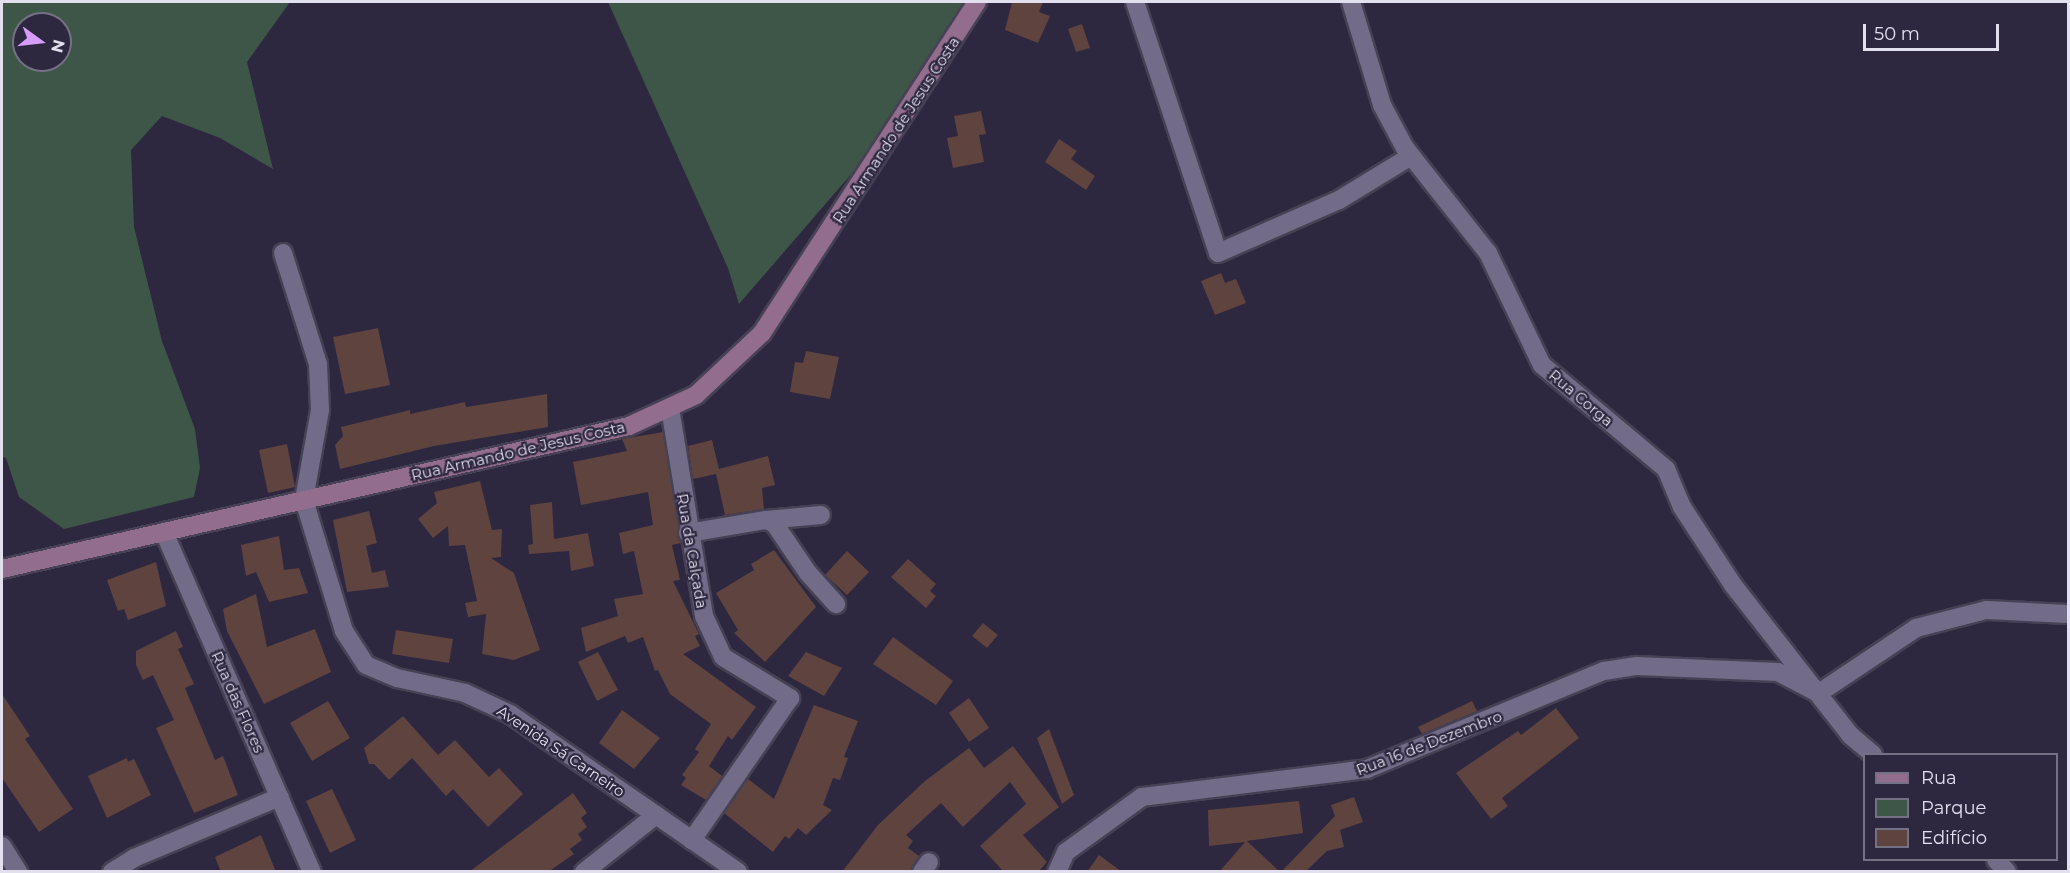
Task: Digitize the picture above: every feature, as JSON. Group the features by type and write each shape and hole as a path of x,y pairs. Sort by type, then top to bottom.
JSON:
{"street":[{"name":"Rua Armando de Jesus Costa","path":"2,569 629,426 696,395 762,333 977,2"},
{"path":"1135,2 1218,253 1339,200 1411,156"},
{"name":"Rua Corga","path":"1351,2 1382,105 1411,156 1488,254 1542,365 1666,469 1682,507 1733,585 1850,735 1872,753"},
{"path":"283,253 318,364 320,410 304,500"},
{"name":"Rua da Calçada","path":"670,408 688,533 704,616 723,657 790,698 692,840"},
{"name":"Avenida Sá Carneiro","path":"304,500 344,631 366,665 397,678 465,693 510,714 738,872"},
{"path":"688,533 766,520 821,515"},
{"path":"766,520 774,523 808,573 836,604"},
{"name":"Rua das Flores","path":"164,532 312,872"},
{"path":"1819,693 1916,628 1986,610 2068,614"},
{"name":"Rua 16 de Dezembro","path":"1057,872 1066,852 1142,797 1367,770 1604,671 1637,666 1778,672 1819,693"},
{"path":"111,872 134,858 280,797"},
{"path":"584,872 656,815"},
{"path":"2,846 18,872"}],"green space":[{"path":"2,2 290,2 247,62 273,169 220,138 162,116 131,150 134,227 162,341 195,429 200,468 194,497 64,529 19,497 6,458 2,457"},
{"path":"608,2 964,2 917,98 739,304 728,268"}],"building":[{"path":"1012,2 1043,2 1039,12 1050,16 1038,43 1005,30"},
{"path":"1082,24 1090,48 1076,52 1068,29"},
{"path":"981,111 986,134 979,135 984,162 953,168 947,138 958,136 954,116"},
{"path":"1059,139 1077,151 1071,159 1095,176 1086,190 1045,162"},
{"path":"1221,273 1225,283 1236,279 1246,303 1215,315 1201,281"},
{"path":"378,328 390,385 345,394 333,337"},
{"path":"806,351 839,357 830,399 790,392 795,362 803,363"},
{"path":"547,394 548,427 434,446 340,469 335,445 343,436 341,427 410,410 410,414 465,402 466,407"},
{"path":"663,432 681,543 672,545 680,580 673,581 699,634 695,636 700,646 683,654 756,707 732,740 728,736 709,766 722,776 706,800 681,785 686,778 682,775 699,752 695,749 711,724 670,694 658,670 655,671 643,637 628,643 625,636 586,652 581,628 618,616 614,599 643,594 634,551 623,554 619,533 653,525 648,492 581,505 573,462 627,451 622,439"},
{"path":"712,440 719,469 768,456 775,485 762,488 764,509 725,515 716,474 693,479 688,446"},
{"path":"287,444 295,487 268,493 259,450"},
{"path":"480,481 492,530 502,529 501,557 491,558 514,573 540,650 514,660 482,654 486,614 468,617 465,603 477,601 465,545 449,546 448,526 433,538 418,519 437,503 434,492"},
{"path":"552,502 554,539 588,533 594,566 571,571 569,551 529,554 528,545 533,544 530,505"},
{"path":"369,511 377,543 366,546 372,573 385,570 389,587 347,592 333,520"},
{"path":"279,536 284,570 299,568 308,593 269,602 256,572 246,576 241,545"},
{"path":"774,550 816,607 765,662 734,633 738,630 716,593 754,570 751,564"},
{"path":"847,551 869,572 847,595 825,575"},
{"path":"908,559 936,584 930,591 936,596 926,608 891,577"},
{"path":"156,562 166,606 128,620 124,609 118,611 107,580"},
{"path":"256,594 267,647 315,629 331,672 264,704 227,631 223,609"},
{"path":"983,623 998,635 987,648 972,636"},
{"path":"396,630 453,639 449,663 392,654"},
{"path":"176,631 183,647 178,649 194,684 185,688 215,760 223,756 238,795 194,813 156,728 174,720 153,675 143,680 136,665 136,651"},
{"path":"893,637 953,681 936,705 873,664"},
{"path":"598,652 618,690 597,701 578,662"},
{"path":"806,652 842,668 824,696 788,676"},
{"path":"2,694 30,736 25,739 73,809 39,832 2,778"},
{"path":"969,698 989,728 969,742 949,713"},
{"path":"328,701 350,738 312,761 290,723"},
{"path":"1472,701 1477,711 1422,734 1418,727"},
{"path":"814,705 858,721 844,757 848,758 840,780 833,778 823,805 832,810 806,835 798,828 789,839 785,836 773,852 724,813 748,779 774,799"},
{"path":"1556,708 1579,738 1502,798 1508,806 1491,819 1456,773 1518,731 1521,735"},
{"path":"622,710 660,738 634,769 599,743"},
{"path":"403,716 438,755 455,740 489,777 499,768 523,794 488,827 453,789 446,796 412,758 389,780 374,764 369,764 364,748"},
{"path":"1049,729 1074,795 1062,804 1037,738"},
{"path":"1013,746 1059,807 1023,835 1047,862 1038,872 1004,872 980,846 1026,804 1010,782 963,827 941,803 906,835 913,841 908,848 919,856 911,872 842,872 878,825 925,781 969,748 984,768"},
{"path":"127,758 128,762 134,759 151,795 107,818 88,776"},
{"path":"332,789 356,840 330,853 306,801"},
{"path":"573,793 587,813 581,818 587,827 578,834 582,840 570,849 574,854 548,872 469,872"},
{"path":"1354,797 1363,822 1340,830 1344,847 1327,851 1305,872 1281,872 1335,816 1331,805"},
{"path":"1299,801 1303,833 1247,841 1280,872 1219,872 1245,842 1209,846 1208,810"},
{"path":"261,835 276,872 221,872 215,857"},
{"path":"1099,855 1122,872 1087,872"}]}
